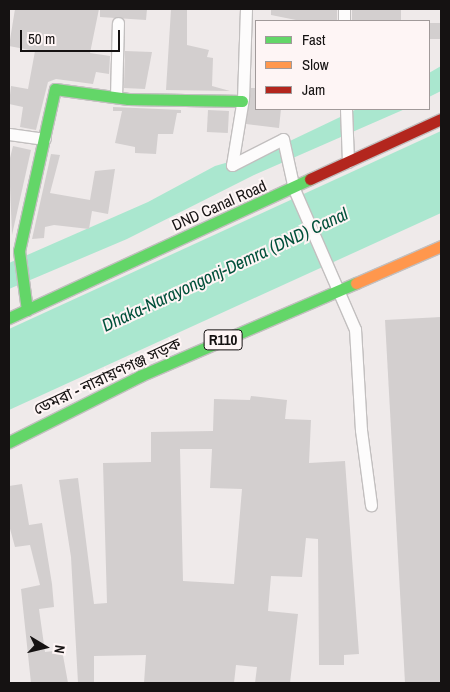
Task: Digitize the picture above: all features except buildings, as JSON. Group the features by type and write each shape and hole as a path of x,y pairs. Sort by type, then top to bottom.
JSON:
{"street":[{"path":"246,9 242,101 232,165 284,139 294,189 355,329 361,430 371,505"},
{"path":"116,97 118,23"},
{"path":"26,310 19,251 55,89 116,97 242,101"},
{"path":"346,110 348,162"},
{"name":"DND Canal Road","path":"9,318 294,189 441,119"},
{"path":"9,134 45,139"},
{"name":"ডেমরা - নারায়ণগঞ্জ সড়ক","path":"9,442 140,376 441,246"}],"water":[{"path":"441,66 441,91 430,96 430,72"},
{"path":"355,110 403,110 254,175 127,239 9,289 9,263 148,202 215,166 271,150"},
{"name":"Dhaka-Narayongonj-Demra (DND) Canal","path":"441,131 441,213 9,410 9,329"}],"traffic: fast":[{"path":"27,310 19,251 55,89 128,99 242,101"},
{"path":"9,318 310,179"},
{"path":"9,442 140,376 356,283"}],"traffic: slow":[{"path":"356,283 441,246"}],"traffic: jam":[{"path":"310,179 441,119"}]}
